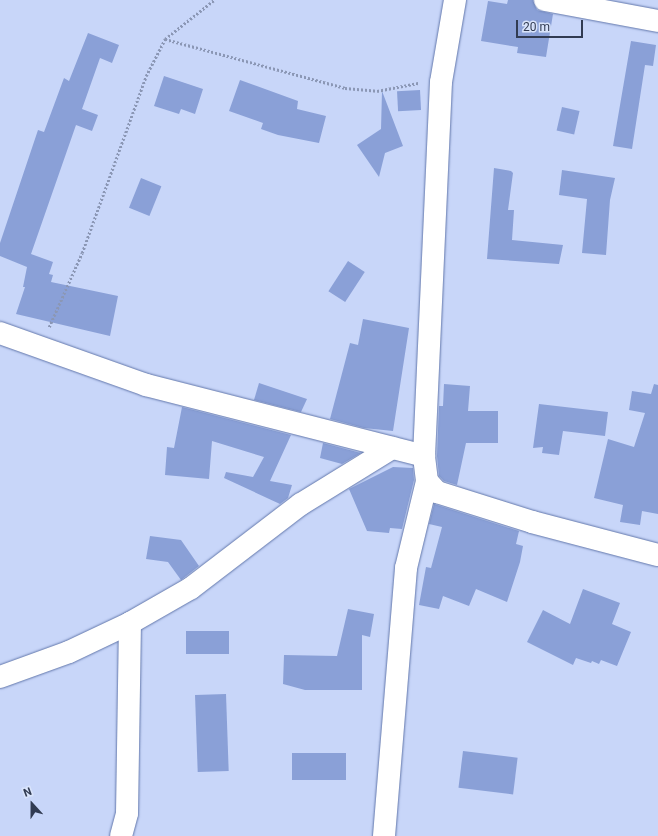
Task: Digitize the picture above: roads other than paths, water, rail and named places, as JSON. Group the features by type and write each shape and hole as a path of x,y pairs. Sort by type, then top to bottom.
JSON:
{"street":[{"path":"384,836 406,568 426,481 424,456 441,82 455,0"},
{"path":"545,0 658,21"},
{"path":"0,334 146,385 424,456"},
{"path":"0,677 69,652 130,623 191,588 301,504 392,448"},
{"path":"426,481 437,492 532,522 658,555"},
{"path":"121,836 126,813 130,623"}]}
